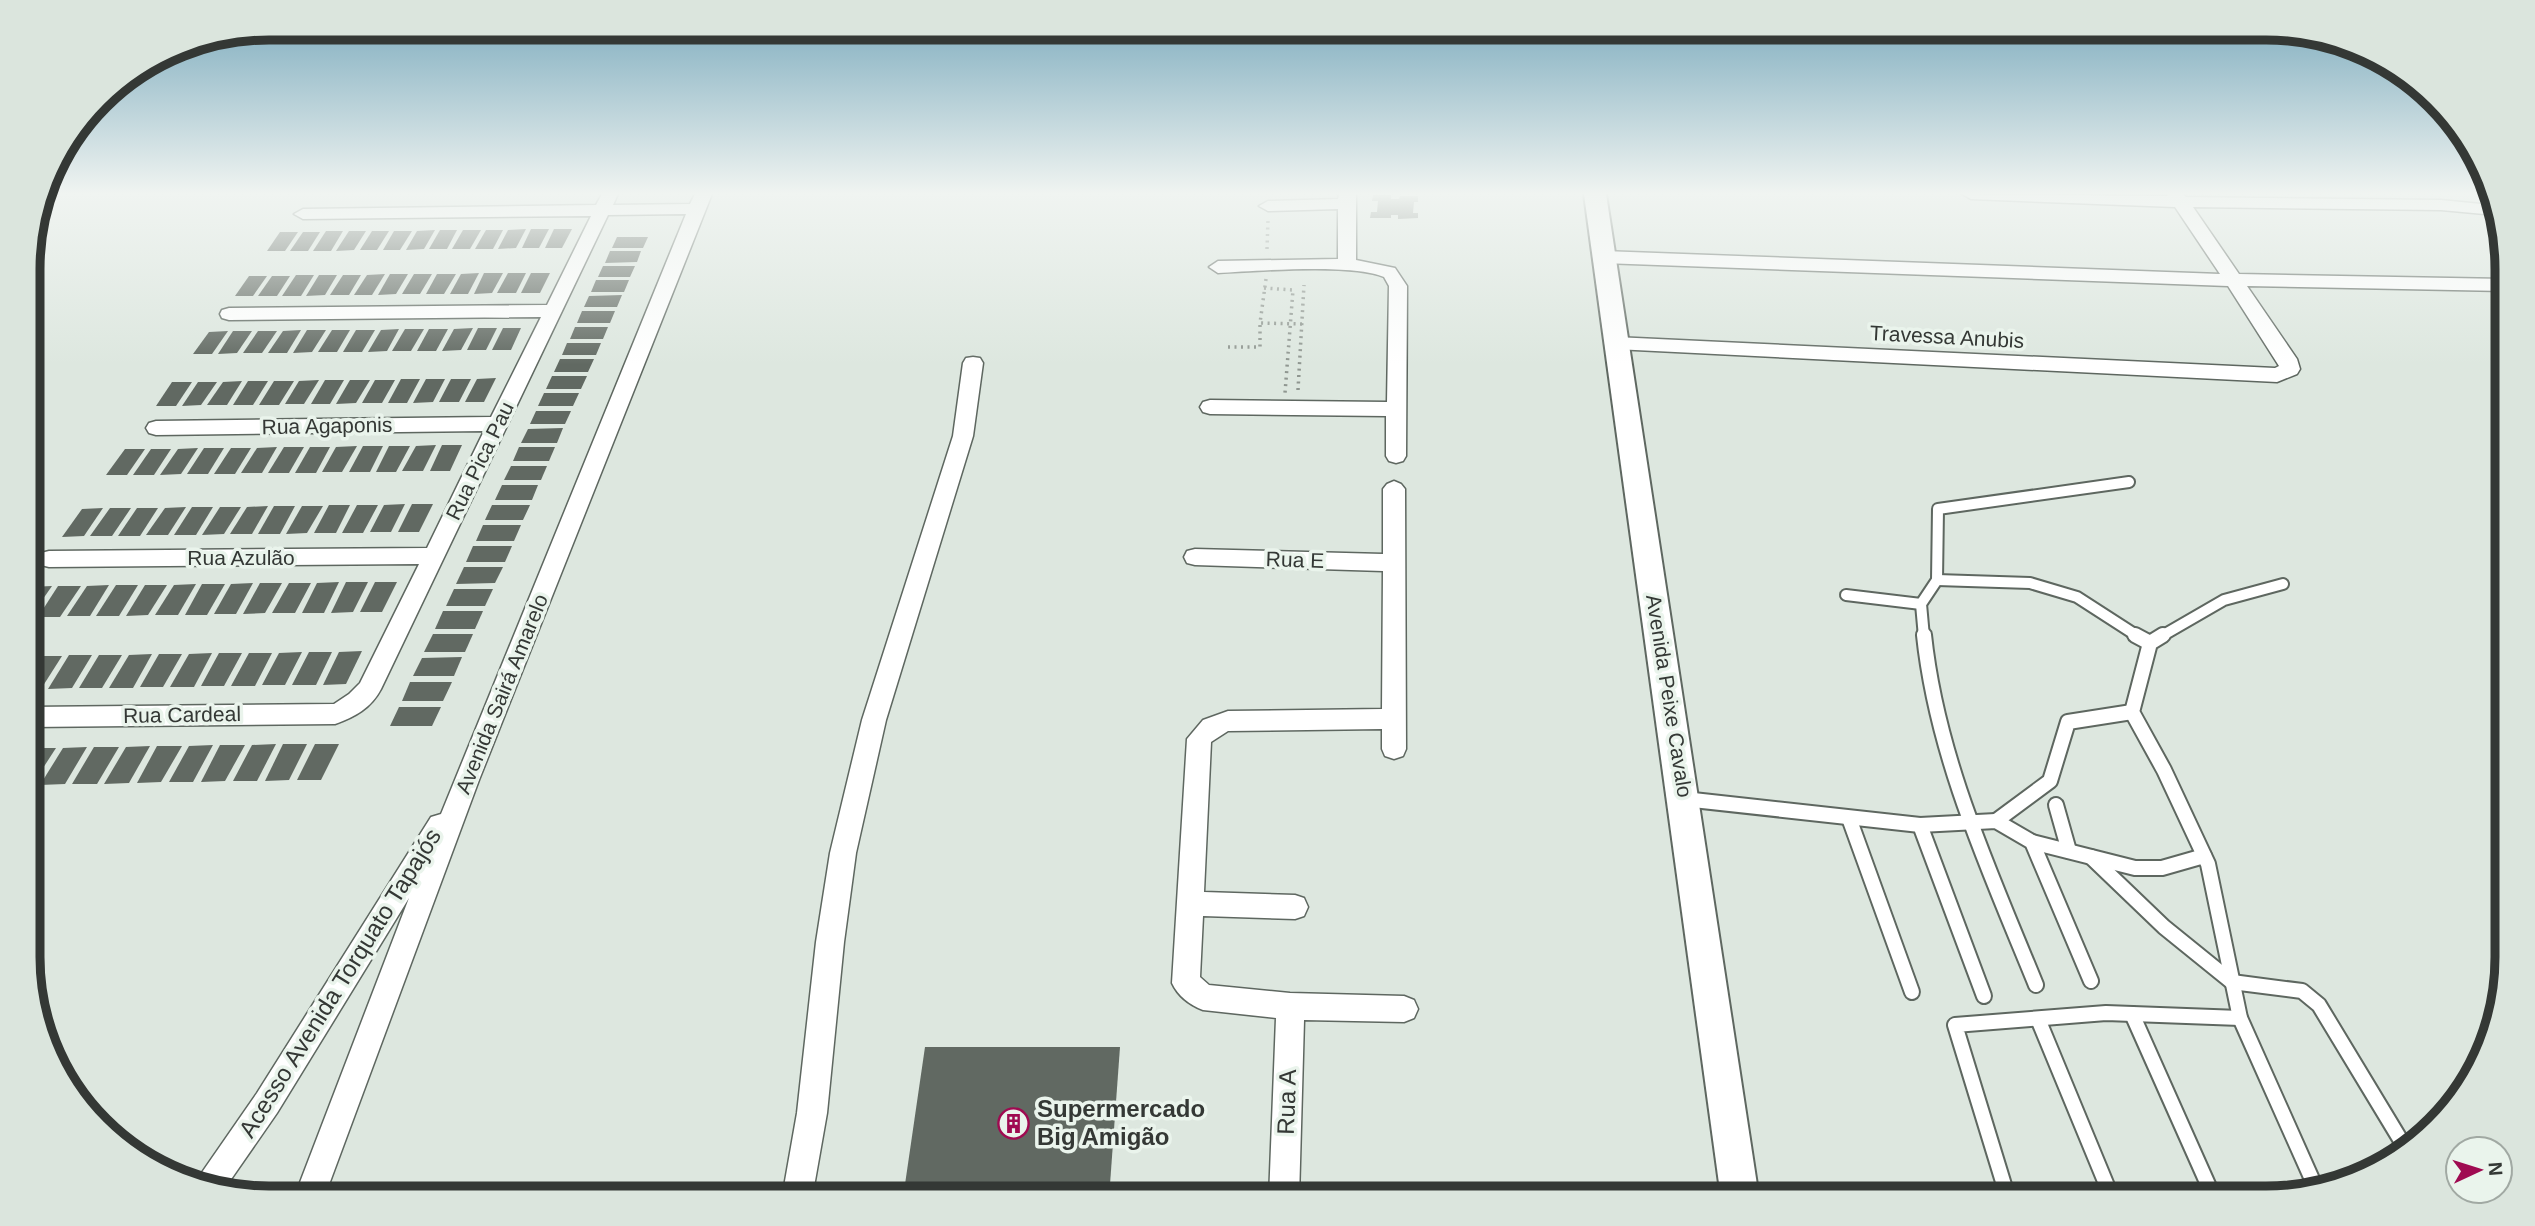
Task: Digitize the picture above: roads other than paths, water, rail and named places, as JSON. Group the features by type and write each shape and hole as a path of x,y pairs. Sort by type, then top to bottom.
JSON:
{"street":[{"name":"Rua Pica Pau","path":"335,714 348,710 360,701 369,689 583,251"},
{"name":"Avenida Sairá Amarelo","path":"314,1186 467,780 680,251"},
{"path":"1347,251 1347,266"},
{"name":"Avenida Peixe Cavalo","path":"1602,251 1685,799 1738,1185"},
{"path":"2213,251 2287,359 2290,369 2277,375"},
{"path":"1603,257 2232,280 2495,285"},
{"path":"1218,267 1347,266 1388,271 1394,276 1398,286 1395,456"},
{"path":"229,314 554,311"},
{"name":"Travessa Anubis","path":"1615,343 2277,375"},
{"path":"799,1186 812,1113 830,942 843,853 874,720 963,436 974,363"},
{"path":"1210,407 1285,401 1394,409"},
{"name":"Rua Agaponis","path":"156,428 497,425"},
{"path":"1394,489 1394,749"},
{"name":"Rua Azulão","path":"49,559 433,556"},
{"name":"Rua E","path":"1195,557 1395,563"},
{"name":"Rua Cardeal","path":"40,717 335,714"},
{"path":"1393,719 1228,720 1206,729 1199,739 1186,983 1203,997 1290,1006 1404,1009"},
{"name":"Acesso Avenida Torquato Tapajós","path":"214,1178 267,1103 467,780"},
{"path":"1191,904 1295,907"},
{"name":"Rua A","path":"1284,1185 1290,1006"}],"lane":[{"path":"2036,985 1969,822 1929,683 1921,604 1937,580 1938,509 2129,482"},
{"path":"1937,580 2030,583 2054,590 2077,597 2125,630 2150,643"},
{"path":"2283,584 2224,600 2150,643 2132,712 2164,770 2208,864 2240,1018 2312,1180"},
{"path":"1846,595 1921,604"},
{"path":"1996,821 2050,781 2068,722 2132,712"},
{"path":"1685,799 1920,825 1996,821 2032,842 2135,868 2162,868 2204,856"},
{"path":"2056,805 2069,851"},
{"path":"1849,818 1912,992"},
{"path":"1920,825 1984,996"},
{"path":"2032,842 2091,981"},
{"path":"2091,858 2164,927 2232,982 2302,991 2319,1005 2400,1139"},
{"path":"2004,1185 1955,1026 2106,1013 2240,1018"},
{"path":"2132,1014 2208,1185"},
{"path":"2038,1019 2107,1185"}],"place":[{"name":"Supermercado Big Amigão","path":"1014,1123"}]}
